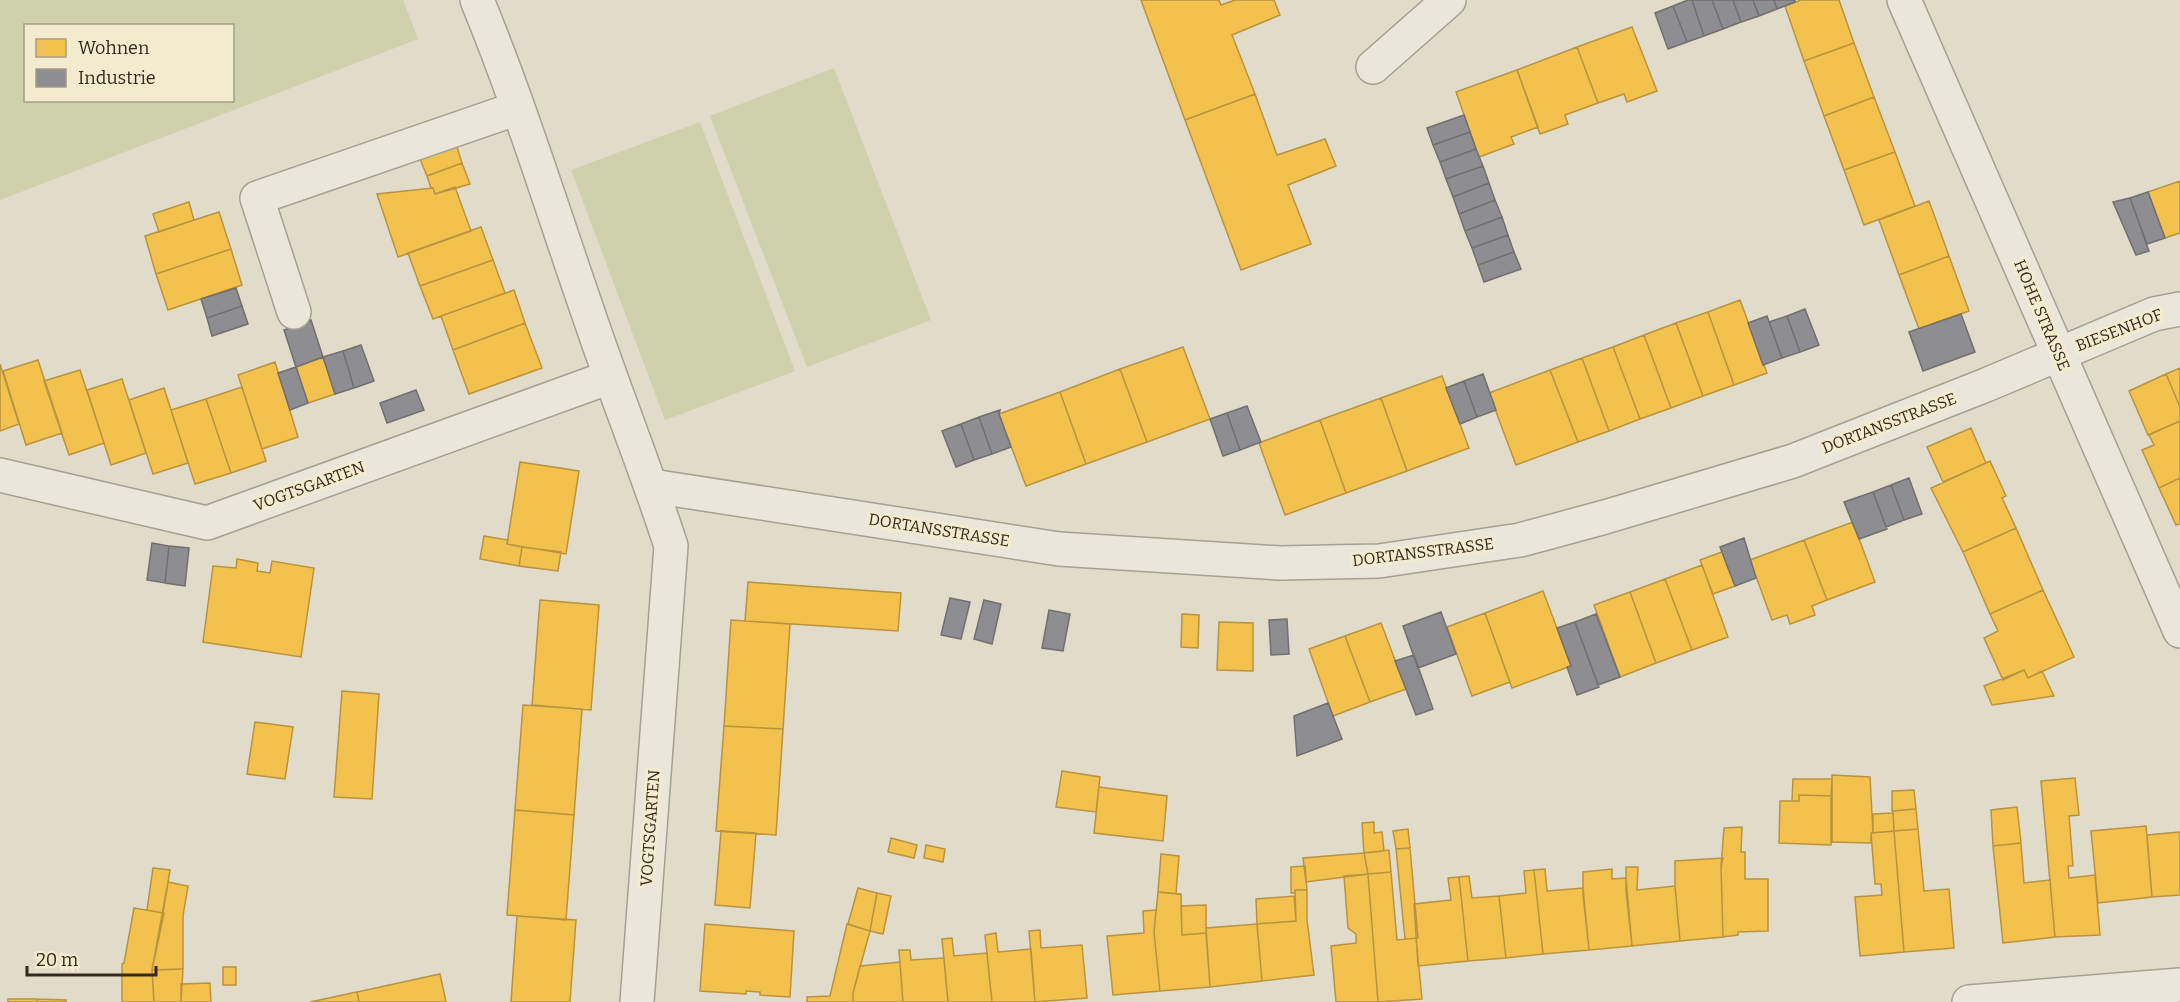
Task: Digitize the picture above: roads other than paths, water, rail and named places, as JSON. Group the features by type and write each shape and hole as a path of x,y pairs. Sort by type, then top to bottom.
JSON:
{"street":[{"name":"VOGTSGARTEN","path":"477,0 518,108 610,377 652,486 671,546 637,1002"},
{"path":"1373,68 1449,0"},
{"name":"HOHE STRASSE","path":"1904,0 2180,631"},
{"path":"294,312 257,198 518,108"},
{"name":"BIESENHOF","path":"2059,354 2154,314 2180,309"},
{"name":"DORTANSSTRASSE","path":"652,486 1059,549 1280,563 1379,561 1520,540 1793,461 2059,354"},
{"name":"VOGTSGARTEN","path":"0,475 207,523 610,377"},
{"path":"1969,1002 2180,985"}]}
